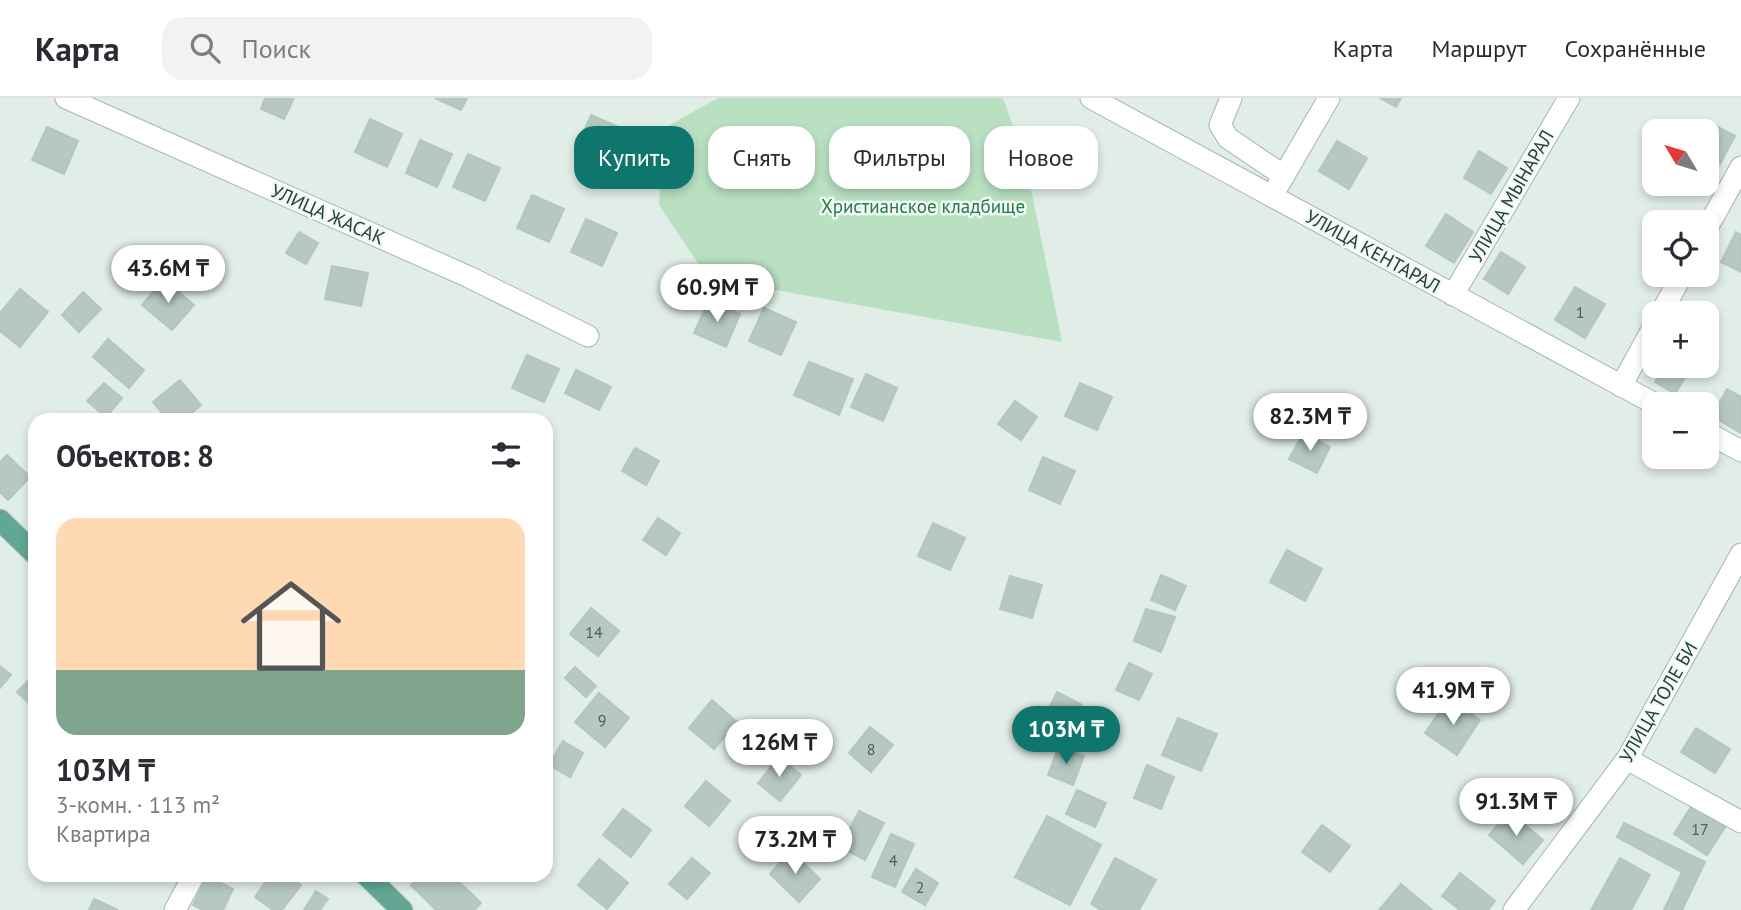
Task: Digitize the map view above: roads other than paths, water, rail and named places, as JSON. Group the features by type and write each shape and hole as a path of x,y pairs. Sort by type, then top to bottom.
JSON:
{"main road":[{"path":"0,520 28,547"},
{"path":"373,882 402,910"}],"street":[{"name":"УЛИЦА ЖАСАК","path":"66,98 469,277 588,336"},
{"name":"УЛИЦА КЕНТАРАЛ","path":"1091,98 1642,397"},
{"path":"1231,98 1220,125 1228,138 1284,176"},
{"path":"1272,196 1329,98"},
{"name":"УЛИЦА МЫНАРАЛ","path":"1453,295 1569,98"},
{"path":"1717,210 1741,167"},
{"path":"1621,386 1642,348"},
{"path":"1719,439 1741,451"},
{"name":"УЛИЦА ТОЛЕ БИ","path":"1514,910 1627,759 1741,554"},
{"path":"1627,759 1741,822"},
{"path":"175,910 190,882"}],"park label":[{"name":"Христианское кладбище","path":"923,206"}]}
